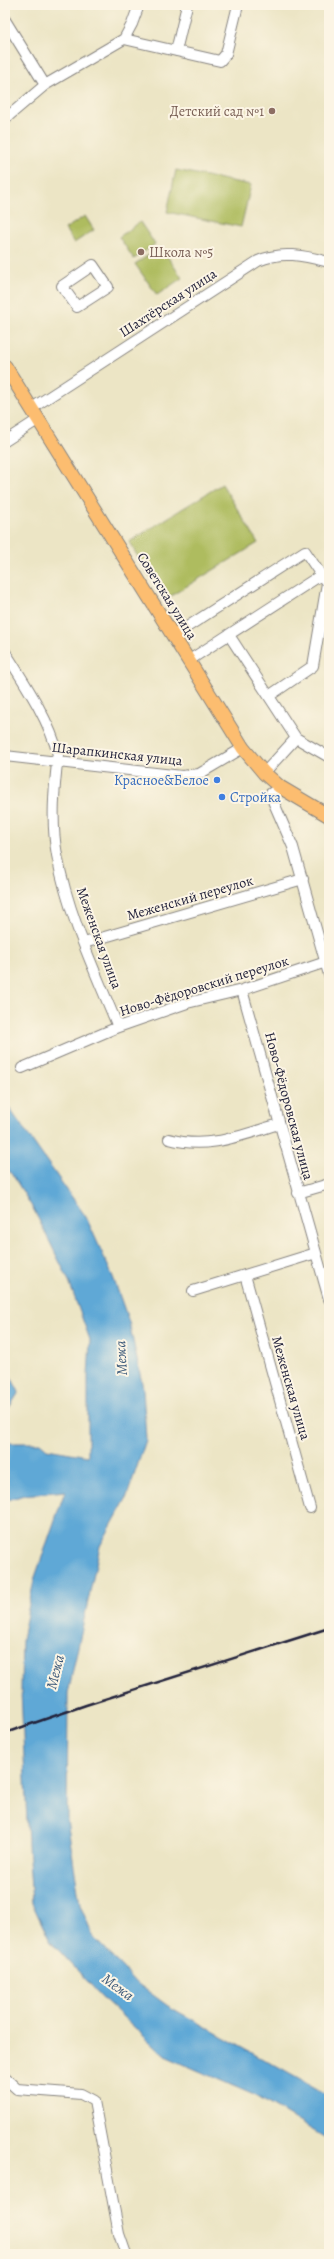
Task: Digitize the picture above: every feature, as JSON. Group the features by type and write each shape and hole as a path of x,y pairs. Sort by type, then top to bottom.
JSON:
{"main road":[{"name":"Советская улица","path":"5,366 243,748 264,773 280,788 329,816"}],"street":[{"path":"5,119 44,85 124,39 132,24 139,5"},
{"path":"176,51 187,5"},
{"path":"124,39 220,61 226,54 238,5"},
{"path":"5,20 44,85"},
{"name":"Шахтёрская улица","path":"32,408 258,261 279,254 305,256 329,262"},
{"path":"5,441 39,419"},
{"path":"173,636 305,551 327,584 313,666 269,696"},
{"path":"188,661 321,575"},
{"path":"229,634 296,738 329,757"},
{"name":"Меженская улица","path":"5,652 46,723 56,747 58,763 54,823 57,855 74,919 118,1027"},
{"path":"264,773 296,738"},
{"name":"Шарапкинская улица","path":"5,756 182,776 199,774 243,748"},
{"path":"280,788 270,794 293,847 327,962 329,974"},
{"name":"Меженский переулок","path":"84,943 303,879"},
{"name":"Ново-Фёдоровский переулок","path":"22,1068 118,1027 187,1003 242,990 327,962"},
{"name":"Ново-Фёдоровская улица","path":"242,990 329,1299"},
{"path":"169,1139 183,1143 213,1144 279,1124"},
{"path":"298,1193 329,1184"},
{"path":"193,1291 316,1253"},
{"name":"Меженская улица","path":"245,1276 310,1508"},
{"path":"5,2078 17,2089 82,2094 94,2102 119,2234 126,2254"}],"green space":[{"path":"176,170 251,185 241,227 167,212"},
{"path":"85,216 94,230 74,243 65,229"},
{"path":"140,222 155,244 134,259 119,237"},
{"path":"161,247 182,278 157,295 135,264"},
{"path":"222,484 258,543 164,600 129,542"}],"water":[{"name":"Межа","path":"5,1102 86,1217 113,1277 129,1322 143,1388 146,1440 126,1499 100,1546 68,1693 67,1820 80,1905 94,1938 138,1984 168,2006 329,2096 329,2140 256,2096 165,2056 103,1998 50,1941 32,1903 21,1691 22,1639 34,1580 65,1491 24,1495 5,1501 5,1439 10,1443 40,1443 47,1449 88,1456 88,1376 90,1340 68,1279 35,1212 14,1177 5,1167"},
{"path":"5,1366 19,1392 5,1414"}],"railway":[{"path":"5,1733 86,1705 329,1628"}],"place":[{"name":"Детский сад №1","path":"272,111"},
{"name":"Школа №5","path":"141,252"},
{"name":"Красное&Белое","path":"217,780"},
{"name":"Стройка","path":"222,797"}]}
